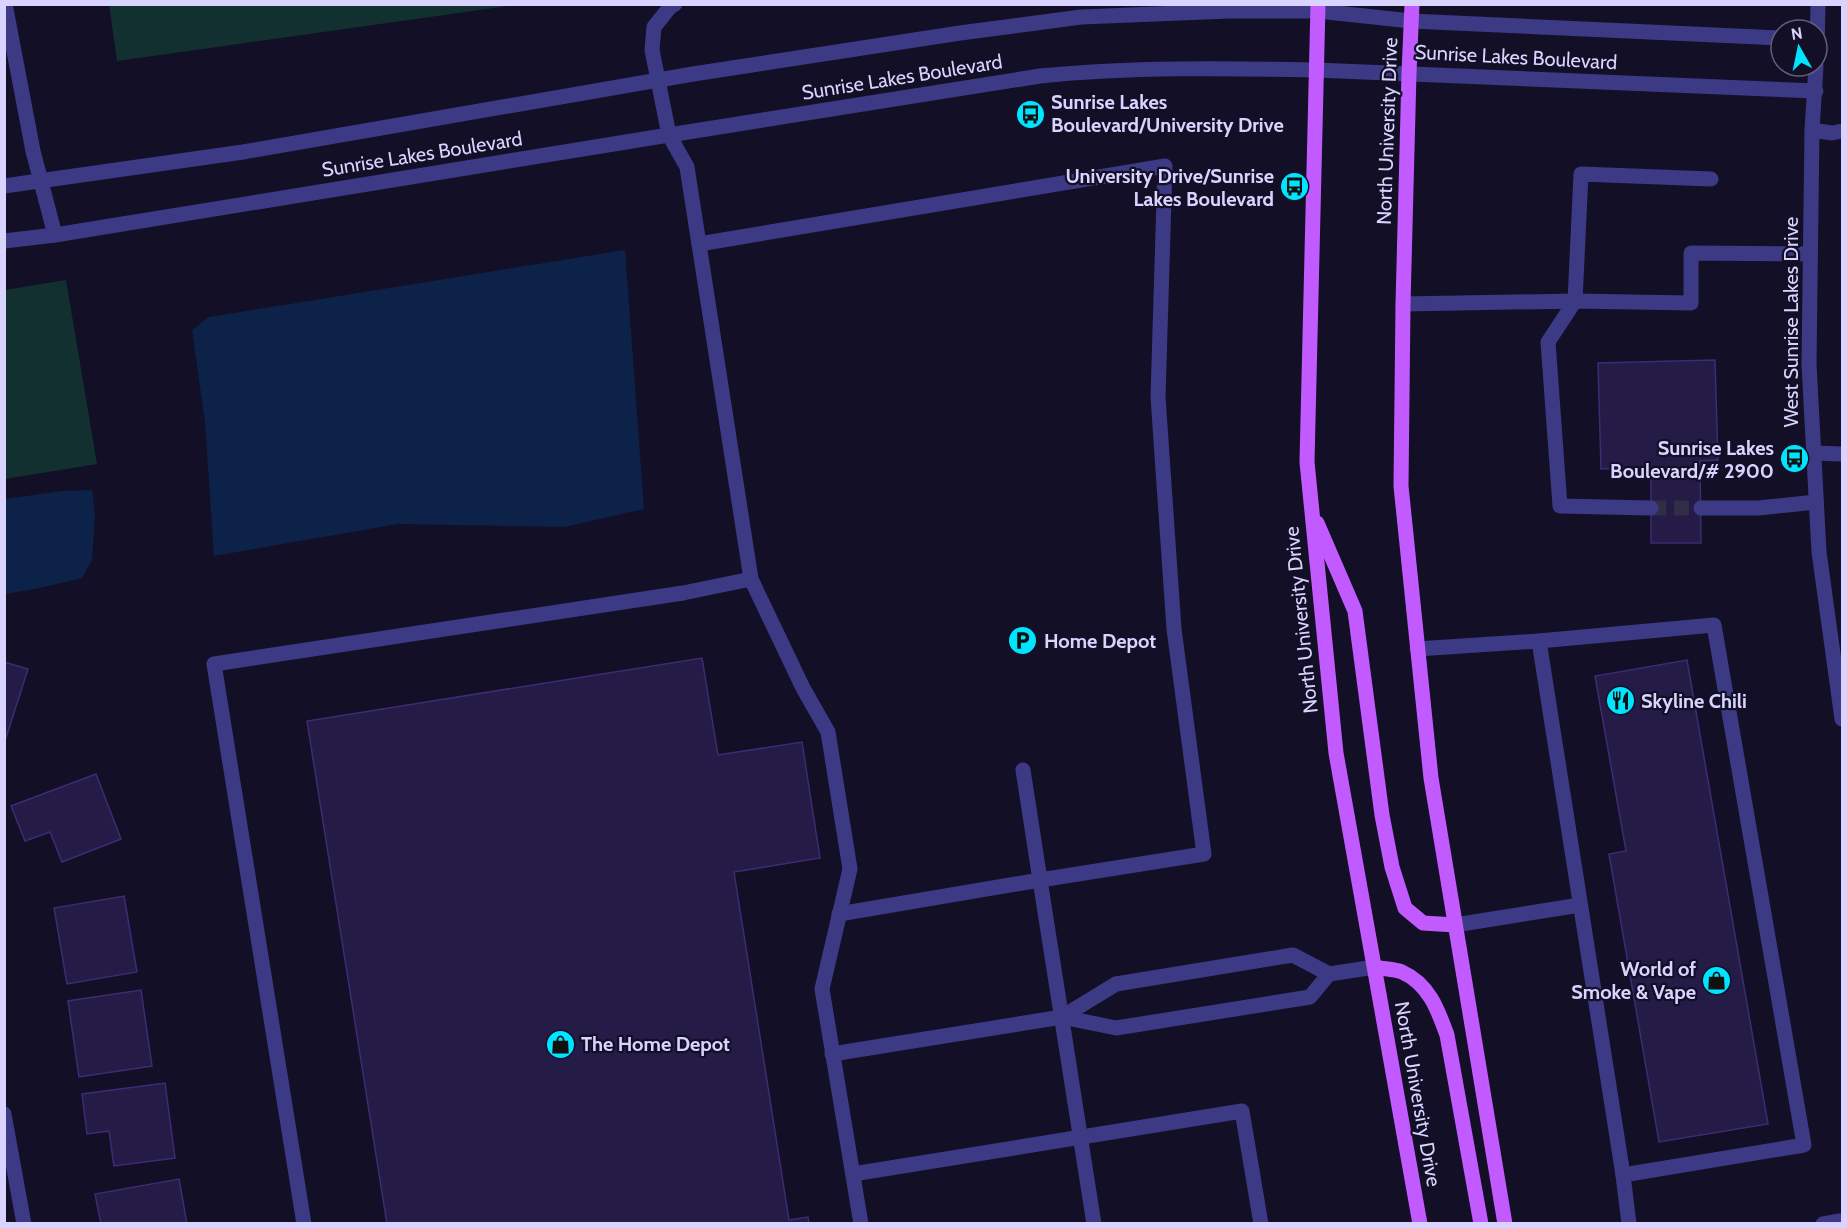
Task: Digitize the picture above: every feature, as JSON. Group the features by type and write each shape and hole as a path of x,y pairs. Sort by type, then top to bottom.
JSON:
{"main road":[{"name":"North University Drive","path":"1412,4 1408,73 1401,486 1431,778 1505,1224"},
{"name":"North University Drive","path":"1318,8 1306,462 1336,753 1420,1224"},
{"path":"1311,510 1355,611 1382,814 1392,867 1405,908 1423,923 1455,925"},
{"path":"1375,967 1401,972 1421,984 1437,1007 1447,1035 1481,1224"}],"street":[{"path":"5,4 40,182 56,235"},
{"path":"675,4 654,27 652,50 669,135 687,167 751,579 803,688 828,732 850,869 822,989 861,1224"},
{"name":"Sunrise Lakes Boulevard","path":"4,186 243,152 657,80 960,33 1081,17 1318,8 1411,21 1769,37"},
{"name":"Sunrise Lakes Boulevard","path":"4,241 56,235 1040,76 1092,71 1316,70 1816,91"},
{"name":"West Sunrise Lakes Drive","path":"1816,78 1812,130 1809,364 1819,552 1842,719"},
{"path":"1812,130 1842,132"},
{"path":"699,244 1165,166 1158,397 1174,628 1204,854 839,914"},
{"path":"1651,508 1560,506 1548,342 1575,301 1581,174 1711,179"},
{"path":"1403,304 1575,301 1691,303 1691,253 1810,254"},
{"path":"1814,453 1842,454"},
{"path":"1701,508 1758,508 1816,502"},
{"path":"304,1224 214,664 683,593 751,579"},
{"path":"1418,649 1714,626 1804,1145 1623,1175"},
{"path":"1539,641 1629,1224"},
{"path":"1023,770 1094,1224"},
{"path":"1455,925 1580,904"},
{"path":"1062,1017 1116,984 1293,955 1329,974 1375,967"},
{"path":"832,1054 1062,1017 1116,1028 1310,997 1329,974"},
{"path":"853,1174 1242,1111 1260,1224"},
{"path":"4,1114 24,1224"},
{"path":"1823,1224 1840,1221 1840,1224"}],"green space":[{"path":"109,4 515,4 515,5 117,61"},
{"path":"66,280 97,464 5,479 5,290"}],"water":[{"path":"625,250 644,509 564,527 398,524 214,556 205,422 192,330 209,317"},
{"path":"92,490 95,515 92,560 82,578 5,594 5,499 62,491"}],"building":[{"path":"1715,360 1718,460 1700,461 1701,543 1651,543 1651,467 1601,469 1598,363"},
{"name":"The Home Depot","path":"702,658 718,755 802,742 820,858 734,872 789,1220 808,1217 809,1224 387,1224 307,721"},
{"path":"1687,660 1768,1124 1659,1142 1609,854 1626,851 1595,676"},
{"path":"4,662 28,669 4,744"},
{"path":"96,774 121,839 62,862 50,832 25,841 11,806"},
{"path":"124,896 137,972 67,984 54,908"},
{"path":"141,990 152,1066 79,1077 68,1001"},
{"path":"165,1083 175,1158 114,1166 109,1131 87,1134 82,1094"},
{"path":"179,1179 187,1224 101,1224 95,1194"}],"tunnel":[{"path":"1651,508 1701,508"}],"place":[{"name":"Sunrise Lakes Boulevard/University Drive","path":"1030,114"},
{"name":"University Drive/Sunrise Lakes Boulevard","path":"1295,187"},
{"name":"Sunrise Lakes Boulevard/# 2900","path":"1795,459"},
{"name":"Home Depot","path":"1023,641"},
{"name":"Skyline Chili","path":"1620,701"},
{"name":"World of Smoke & Vape","path":"1717,980"},
{"name":"The Home Depot","path":"560,1044"}]}
